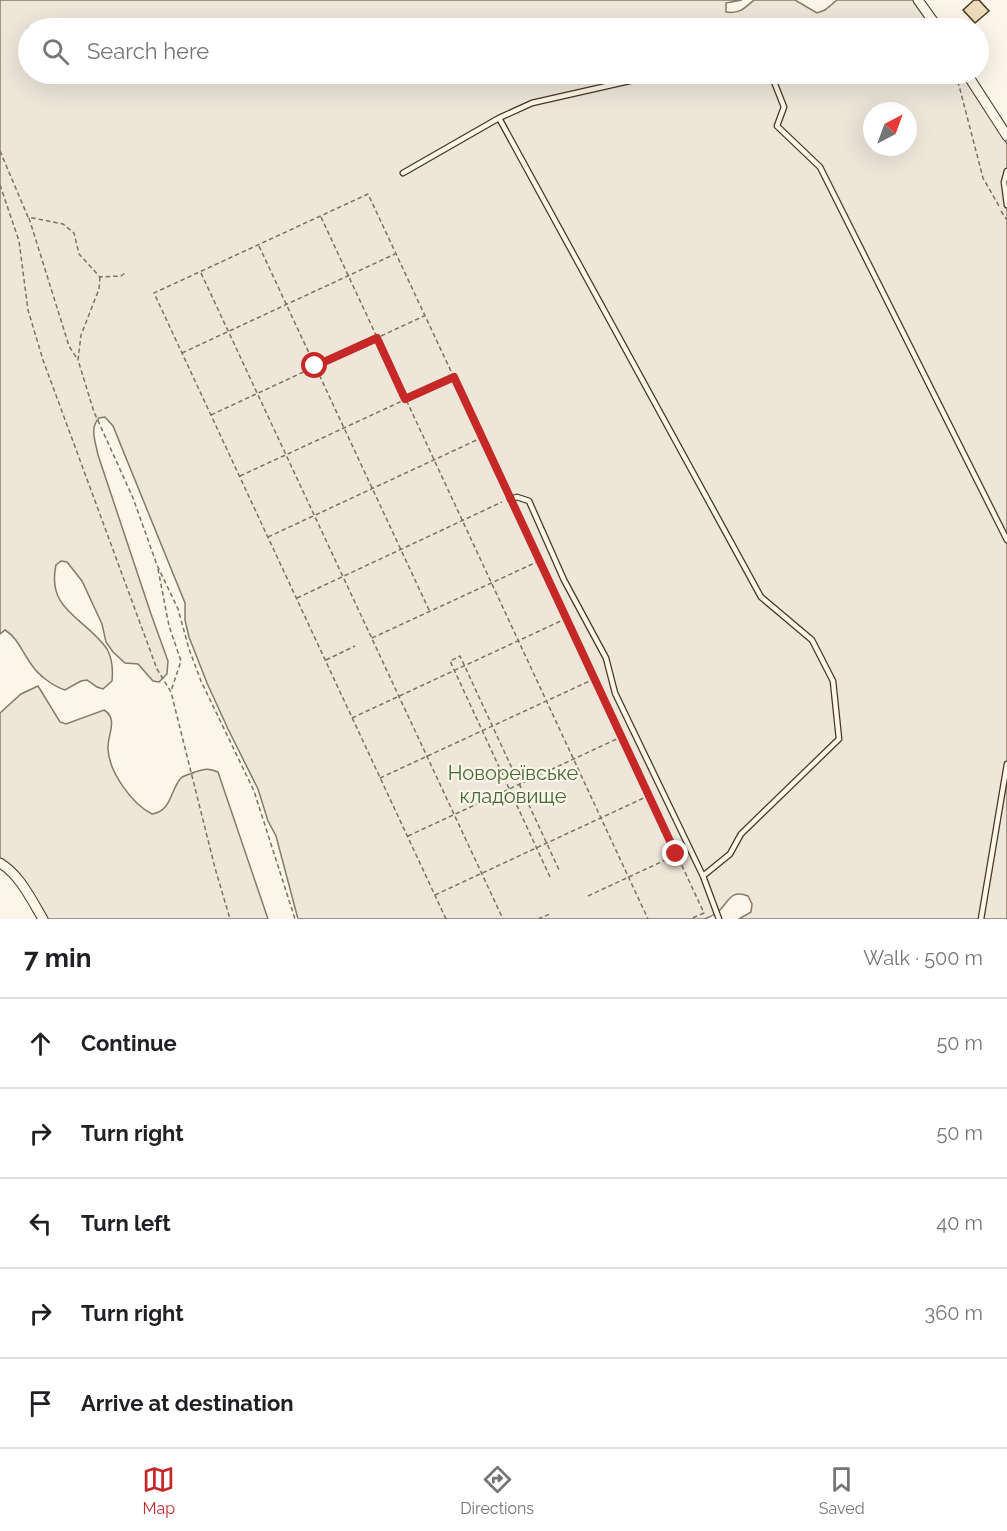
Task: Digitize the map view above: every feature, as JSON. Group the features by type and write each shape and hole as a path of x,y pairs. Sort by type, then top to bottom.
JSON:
{"street":[{"path":"918,0 931,18"},
{"path":"973,84 1007,136"},
{"path":"0,863 8,868 24,888 43,919"}],"lane":[{"path":"403,173 500,118 532,103 616,84"},
{"path":"775,84 784,107 777,126 820,167 1007,540"},
{"path":"500,118 761,597 813,640 833,681 839,739 741,834 730,854 703,876"},
{"path":"1007,171 1004,182 1007,205"},
{"path":"510,499 516,497 529,501 564,580 606,658 615,693 703,876 719,919"},
{"path":"981,919 1007,764"}],"path":[{"path":"959,84 983,178 1007,220"},
{"path":"0,151 28,217 69,346 78,360 94,412 133,498 157,565 178,609 201,681 254,791 296,919"},
{"path":"0,185 19,241 28,310 43,360 157,669 171,692 230,919"},
{"path":"446,919 154,293 368,194 704,913 690,919"},
{"path":"320,216 648,919"},
{"path":"28,217 63,224 74,232 79,254 100,277 99,289 81,335 78,360"},
{"path":"259,245 430,612"},
{"path":"182,353 396,254"},
{"path":"201,272 503,919"},
{"path":"100,277 121,276 125,273"},
{"path":"211,415 425,316"},
{"path":"240,476 454,377"},
{"path":"268,537 482,437"},
{"path":"296,598 510,499"},
{"path":"372,639 539,561"},
{"path":"157,565 169,626 181,661 171,692"},
{"path":"352,717 566,618"},
{"path":"326,660 355,646"},
{"path":"550,877 450,661 460,656 560,872"},
{"path":"380,778 594,678"},
{"path":"408,836 622,737"},
{"path":"435,895 649,796"},
{"path":"588,896 676,854"},
{"path":"538,919 550,914"}],"green space":[{"name":"Новореївське кладовище","path":"0,0 742,0 726,3 726,12 734,12 741,10 754,0 795,0 817,13 825,10 837,0 915,0 930,18 18,18 18,84 974,84 1007,144 1007,919 739,919 751,912 752,904 748,896 737,894 733,895 718,912 705,919 298,919 276,836 268,821 258,789 207,683 189,637 185,620 185,603 113,426 105,417 99,418 94,426 98,455 168,661 167,674 159,682 153,681 138,664 125,663 113,652 106,642 102,624 82,581 67,562 61,561 56,565 54,581 57,593 62,604 70,613 107,649 112,665 112,681 103,689 87,680 65,690 60,688 38,673 5,630 0,634"},
{"path":"38,686 60,722 66,724 104,710 108,714 112,723 108,749 112,767 130,795 152,814 163,809 181,778 204,770 218,772 268,919 39,919 15,876 0,863 0,713 21,694"}],"building":[{"path":"974,0 979,0 989,11 981,18 970,18 963,10"}],"route":[{"path":"315,366 377,338 405,399 454,377 676,854"}]}
